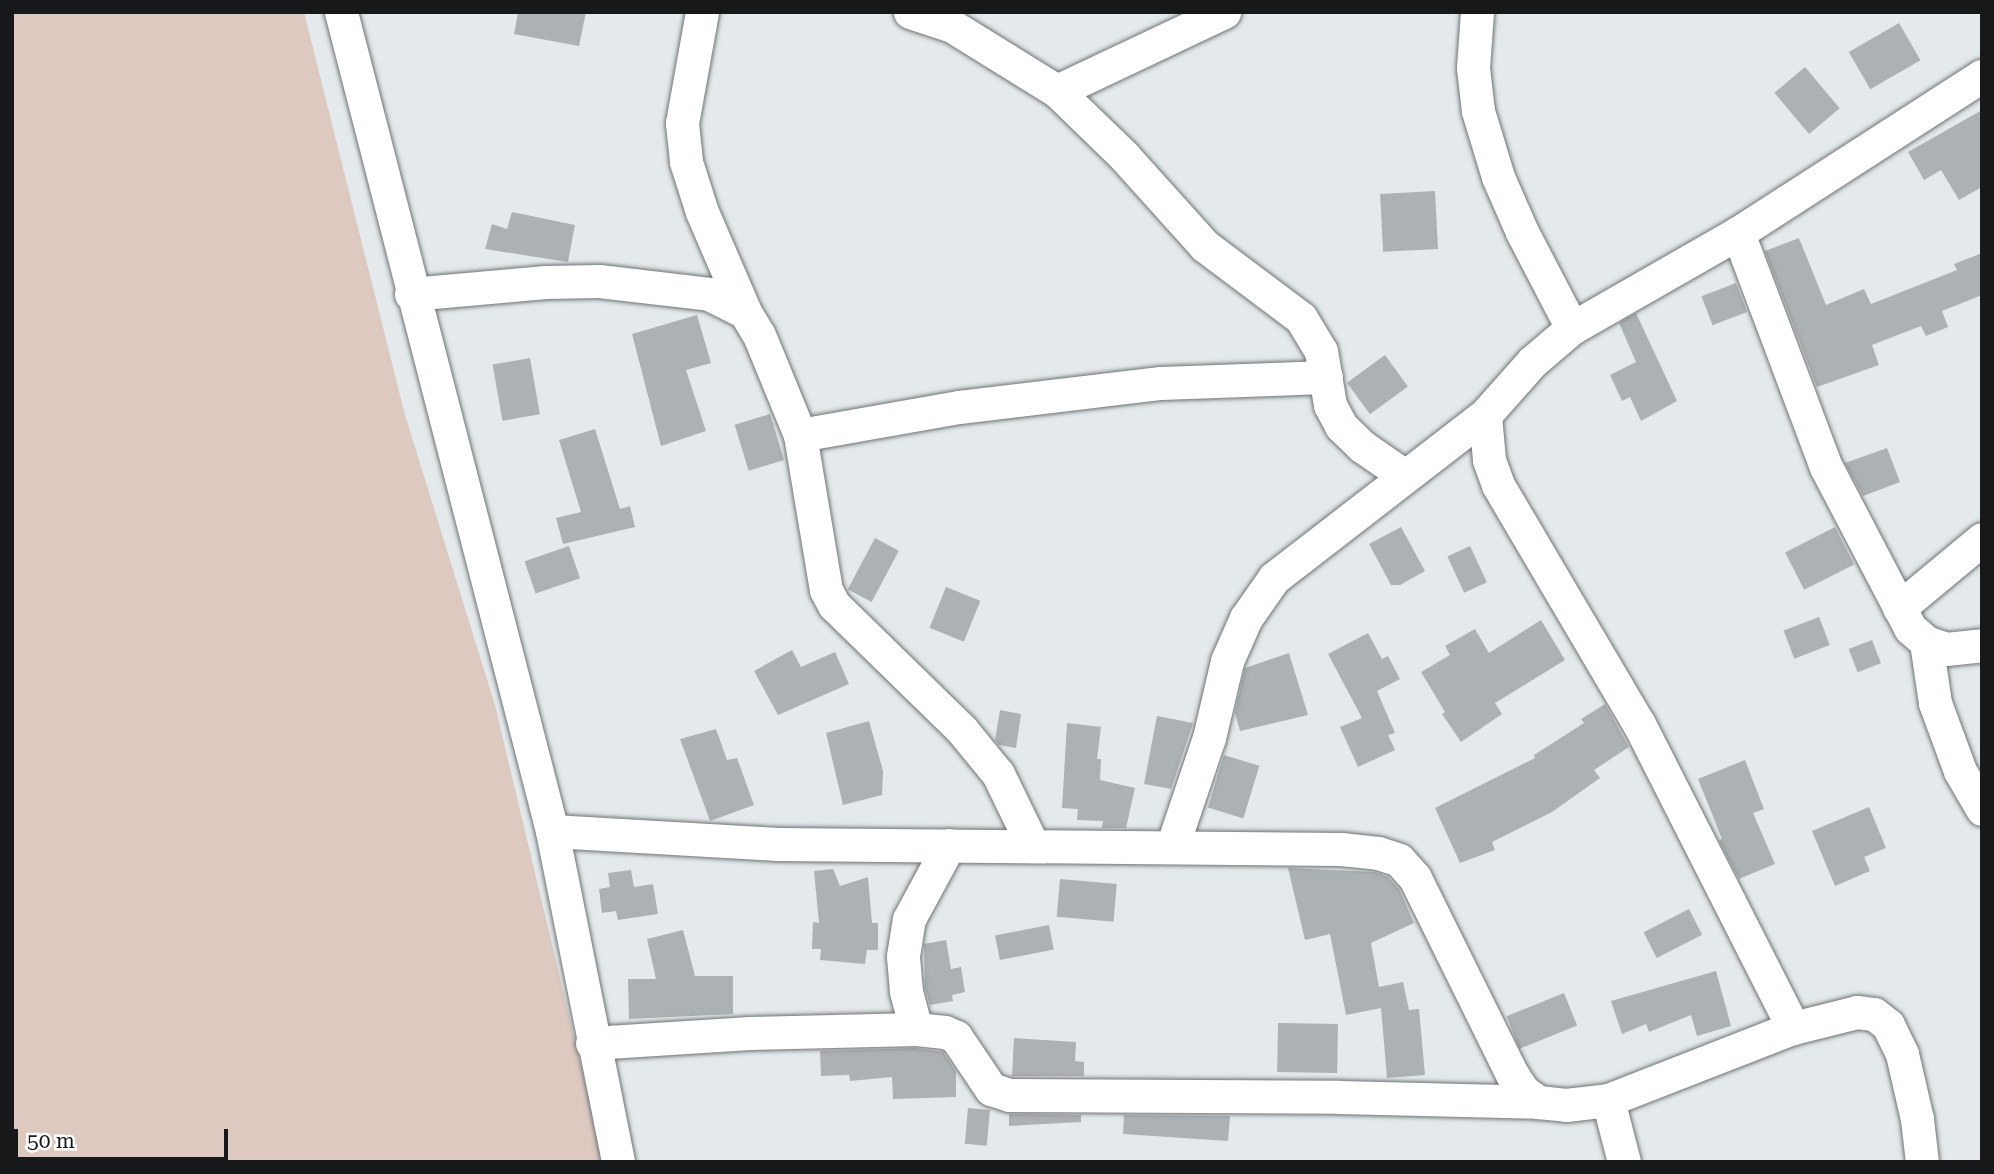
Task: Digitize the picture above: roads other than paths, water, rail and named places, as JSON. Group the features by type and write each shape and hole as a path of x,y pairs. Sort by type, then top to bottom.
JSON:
{"street":[{"path":"341,12 411,294 552,831 618,1162"},
{"path":"702,12 682,122 686,162 702,212 746,312 759,335 800,435 826,590 834,604 962,730 991,765 1022,817 1033,846"},
{"path":"910,12 951,26 1057,90 1124,156 1205,246 1301,318 1321,351 1330,405 1342,426 1363,447 1405,476"},
{"path":"1057,90 1224,12"},
{"path":"1477,12 1473,68 1478,111 1503,188 1572,328"},
{"path":"1172,847 1209,738 1227,661 1246,618 1274,578 1485,415 1532,362 1572,328 1738,233 1982,76"},
{"path":"1738,233 1826,467 1910,628 1926,642 1946,649 1982,645"},
{"path":"411,294 545,282 599,281 709,294 746,312"},
{"path":"800,435 959,407 1161,383 1326,377"},
{"path":"1485,415 1489,460 1498,485 1639,724 1793,1028"},
{"path":"1899,608 1982,539"},
{"path":"1926,642 1936,703 1959,771 1982,810"},
{"path":"552,831 778,844 1341,849 1378,853 1399,860 1415,878 1512,1074 1523,1091 1538,1102"},
{"path":"916,1029 906,991 903,956 907,931 923,889 949,845"},
{"path":"593,1043 750,1033 916,1029 945,1032 956,1037 991,1089 1009,1095 1339,1097 1566,1105 1608,1100 1793,1028 1857,1012 1874,1014 1888,1025 1902,1054 1917,1119 1922,1162"},
{"path":"1608,1100 1624,1162"}]}
